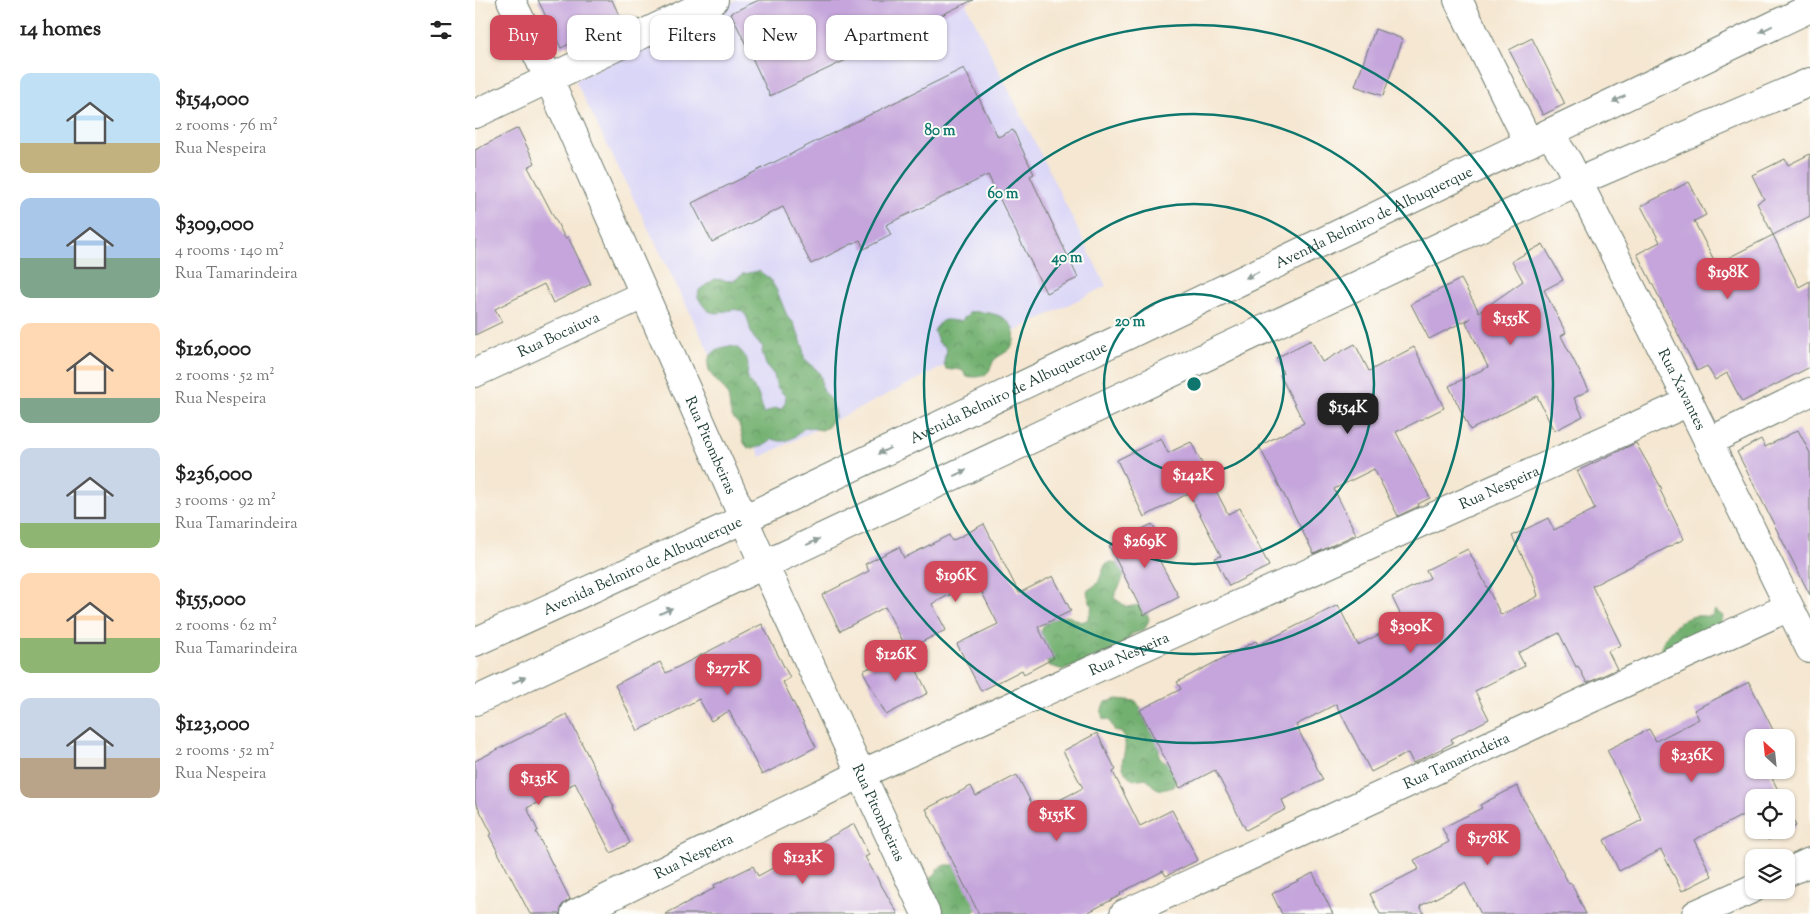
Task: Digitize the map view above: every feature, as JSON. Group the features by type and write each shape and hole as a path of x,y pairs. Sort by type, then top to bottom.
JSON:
{"street":[{"name":"Rua Pitombeiras","path":"511,0 549,80 764,565 926,914"},
{"path":"475,114 714,0"},
{"name":"Rua Xavantes","path":"1458,0 1539,138 1568,162 1689,402 1810,649"},
{"name":"Avenida Belmiro de Albuquerque","path":"475,642 744,519 1810,8"},
{"path":"475,700 1577,182 1810,82"},
{"name":"Rua Bocaiuva","path":"475,373 643,295"},
{"path":"1708,442 1810,392"},
{"name":"Rua Nespeira","path":"575,914 861,774 1689,402"},
{"name":"Rua Tamarindeira","path":"1124,914 1789,607"},
{"path":"1795,869 1810,862"},
{"path":"1696,914 1745,892"}],"shaded area":[{"path":"736,0 964,0 1106,286 761,457 575,80 615,60 640,60 640,48 650,43 650,60 734,60 734,15 706,15"}],"green space":[{"path":"759,271 770,279 776,289 788,318 793,322 798,333 803,346 804,358 818,371 821,377 822,389 830,399 835,411 835,417 828,427 822,430 805,427 791,439 778,441 773,439 764,445 748,448 744,443 739,424 732,417 727,394 709,370 708,360 711,355 720,348 731,346 737,348 745,355 748,363 748,379 757,392 763,414 775,408 781,409 786,397 777,387 774,375 766,365 762,352 763,347 752,335 744,313 730,310 714,313 704,306 698,297 699,290 715,279 735,280 743,274"},
{"path":"970,312 997,315 1008,322 1014,333 1014,341 1011,348 995,359 988,372 980,377 966,376 963,371 957,369 946,369 944,360 947,351 945,346 939,343 934,331 943,321 961,321"},
{"path":"1111,562 1123,568 1124,572 1114,598 1127,607 1138,605 1145,608 1149,619 1147,625 1144,630 1132,634 1120,648 1064,670 1050,666 1043,657 1040,645 1043,626 1055,617 1068,616 1081,622 1087,620 1091,604 1087,591 1098,583 1105,565"},
{"path":"1715,610 1723,616 1722,623 1718,627 1666,652 1661,649 1662,643 1669,632 1679,623 1690,617 1712,616"},
{"path":"1118,699 1136,701 1141,709 1147,726 1152,728 1159,746 1159,757 1169,762 1174,771 1176,780 1173,787 1161,789 1152,785 1146,778 1133,780 1126,773 1122,763 1125,741 1122,733 1115,731 1109,720 1103,719 1102,714 1102,708 1106,702"},
{"path":"945,865 960,865 981,904 972,914 926,914 926,883 937,872 937,869"}],"building":[{"path":"538,0 612,0 619,15 567,15 567,45 561,48 557,40 557,15 545,15"},
{"path":"759,0 973,0 941,15 826,15 826,60 846,60 770,96 753,60 816,60 816,15 744,15 744,41 734,19 734,15 731,13"},
{"path":"1375,29 1403,39 1383,96 1355,86"},
{"path":"1532,38 1565,104 1543,115 1509,50"},
{"path":"964,68 998,137 1013,130 1034,174 1030,176 1078,278 1046,293 988,175 886,225 891,235 864,249 860,240 811,264 783,207 712,242 692,203"},
{"path":"518,128 535,163 528,167 565,238 568,237 591,284 553,303 544,284 495,309 502,322 475,335 475,150"},
{"path":"1810,154 1810,216 1773,235 1757,203 1764,199 1752,175 1785,159 1788,165"},
{"path":"1689,182 1706,215 1694,221 1716,264 1773,235 1799,287 1810,281 1810,367 1742,402 1727,373 1715,380 1707,366 1697,371 1637,254 1660,242 1641,206"},
{"path":"1543,244 1563,280 1544,290 1566,333 1561,336 1589,390 1574,398 1583,416 1554,431 1537,396 1470,430 1449,386 1488,367 1466,322 1471,318 1429,339 1411,304 1461,279 1479,312 1523,281 1512,261"},
{"path":"1311,340 1322,362 1355,344 1369,371 1414,347 1444,408 1396,432 1430,498 1418,504 1419,506 1398,516 1374,469 1334,489 1356,534 1314,554 1259,446 1304,423 1280,375 1283,373 1276,358"},
{"path":"1798,430 1810,453 1810,595 1737,452 1761,439 1765,447"},
{"path":"1161,438 1168,453 1191,442 1228,514 1240,508 1269,566 1229,586 1215,558 1221,556 1189,493 1144,517 1117,460"},
{"path":"1636,443 1662,489 1660,490 1684,539 1592,586 1621,645 1608,651 1617,669 1587,683 1578,666 1576,667 1559,633 1518,653 1525,666 1475,691 1489,719 1451,739 1453,743 1413,763 1408,753 1371,772 1336,704 1296,725 1323,780 1282,800 1286,809 1246,830 1215,770 1180,788 1140,710 1181,689 1177,682 1256,641 1258,645 1338,605 1358,645 1404,622 1392,597 1430,578 1426,570 1468,549 1501,615 1538,596 1532,575 1512,536 1548,518 1554,530 1595,509 1577,471"},
{"path":"984,524 1019,593 1053,576 1071,611 1038,627 1054,658 1024,674 1022,670 981,691 957,644 998,624 976,581 932,604 946,630 907,649 885,607 840,631 822,595 869,571 865,564 899,547 904,558 949,535 952,541"},
{"path":"1152,524 1167,553 1158,558 1179,597 1144,615 1109,546"},
{"path":"762,624 790,678 783,682 816,747 762,775 729,711 711,721 699,699 638,731 615,685 660,662 666,673"},
{"path":"906,649 928,693 886,715 863,671"},
{"path":"1749,682 1772,729 1745,729 1745,779 1772,779 1778,789 1745,789 1745,814 1694,840 1712,876 1682,891 1661,850 1619,871 1604,840 1642,820 1607,750 1649,729 1656,741 1699,719 1694,710"},
{"path":"567,714 630,843 611,853 575,783 527,808 538,831 536,832 570,899 562,905 560,914 530,914 489,835 492,834 475,801 475,761"},
{"path":"1097,733 1116,770 1113,772 1140,826 1172,810 1198,860 1166,876 1163,871 1085,914 979,914 926,809 971,786 976,796 1017,775 1036,812 1083,788 1063,751"},
{"path":"1517,786 1569,884 1571,883 1586,914 1481,914 1465,883 1420,906 1424,914 1380,914 1370,894 1419,869 1414,860 1449,842 1442,828 1482,808 1480,805"},
{"path":"854,824 869,855 865,857 898,914 665,914 715,888 714,885 753,866 758,876"},
{"path":"1313,873 1333,914 1282,914 1272,894"}]}
